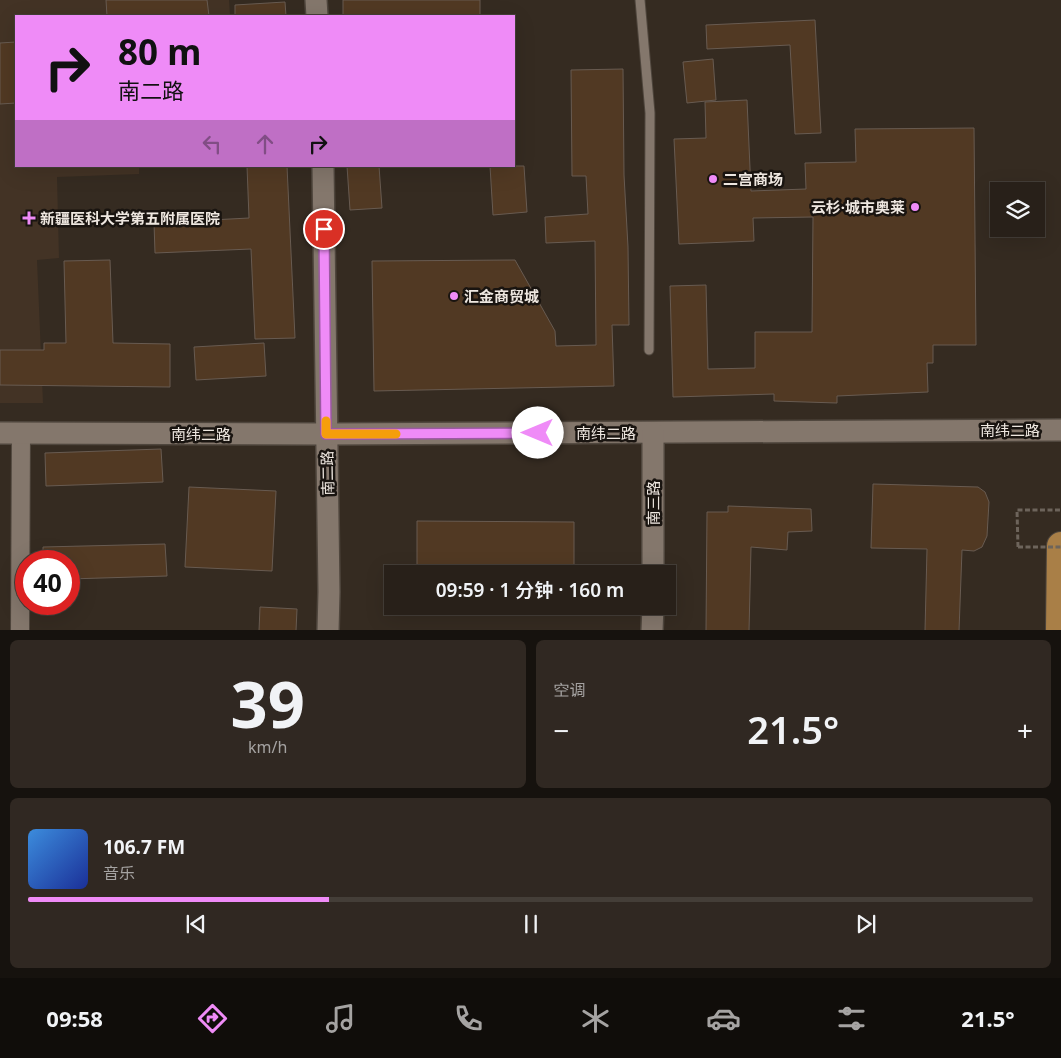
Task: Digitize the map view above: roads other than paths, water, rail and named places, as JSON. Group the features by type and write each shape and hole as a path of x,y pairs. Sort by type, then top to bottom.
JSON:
{"main road":[{"path":"1060,630 1061,547"}],"street":[{"path":"316,0 317,15"},
{"name":"南二路","path":"322,167 328,630"},
{"name":"南纬二路","path":"0,433 326,434 1061,430"},
{"path":"20,630 21,433"},
{"name":"南三路","path":"653,433 653,565"},
{"path":"652,615 652,630"}],"lane":[{"path":"640,0 650,112 649,350"}],"place":[{"name":"二宫商场","path":"713,179"},
{"name":"云杉·城市奥莱","path":"915,207"},
{"name":"新疆医科大学第五附属医院","path":"29,218"},
{"name":"汇金商贸城","path":"454,296"}]}
